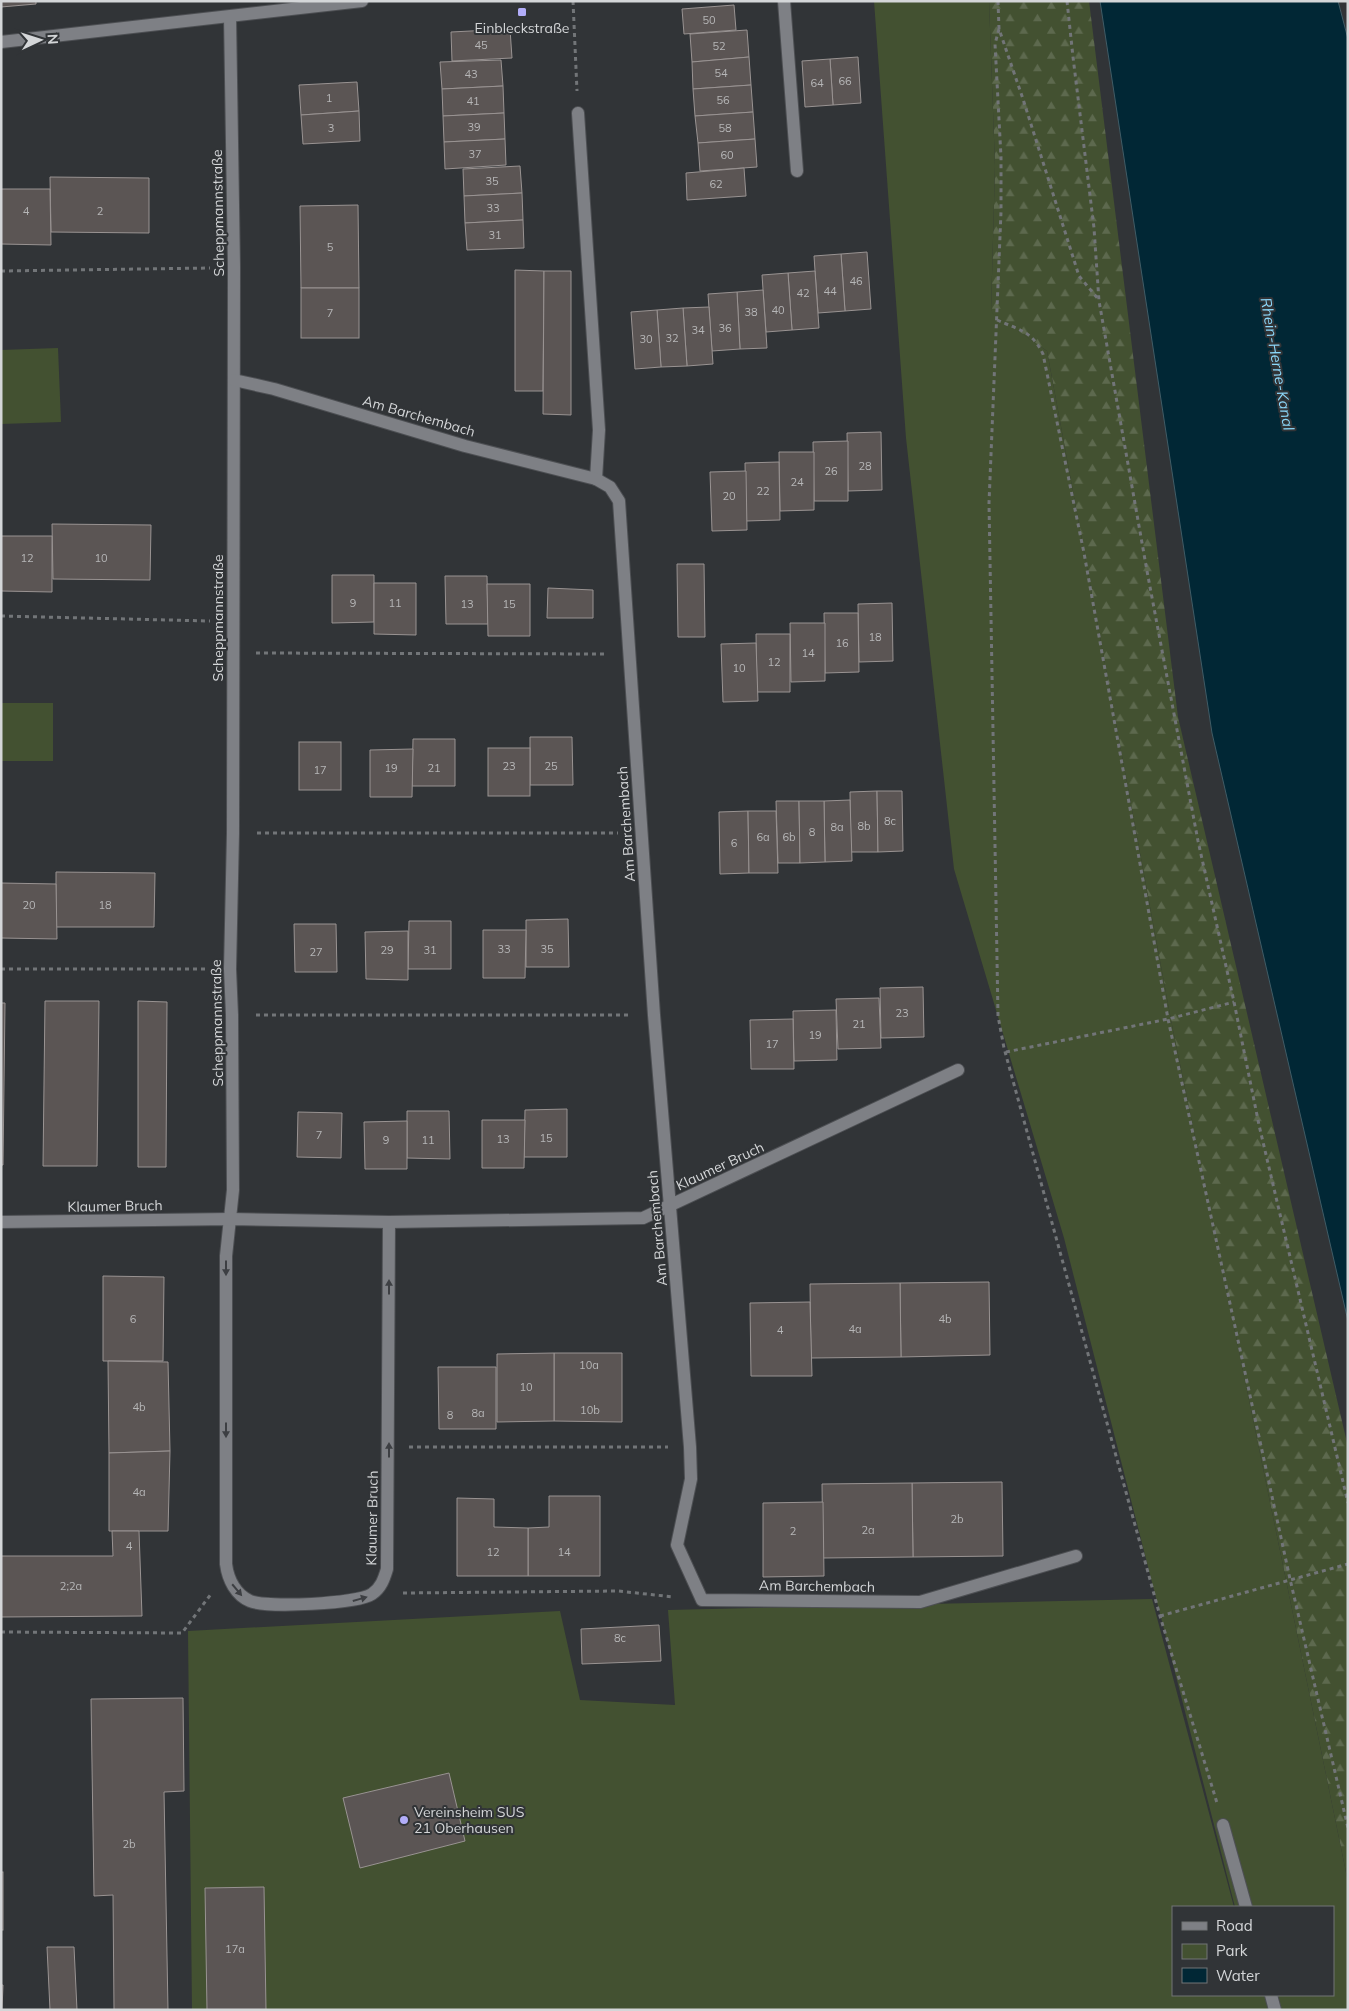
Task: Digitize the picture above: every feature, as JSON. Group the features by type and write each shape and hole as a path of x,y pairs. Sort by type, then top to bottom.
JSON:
{"street":[{"path":"1,42 362,1"},
{"path":"784,1 797,171"},
{"name":"Scheppmannstraße","path":"230,16 234,267 234,834 230,969 232,1015 232,1190 230,1220"},
{"path":"578,113 599,430 596,479"},
{"name":"Am Barchembach","path":"234,380 274,389 465,446 596,479 610,487 619,501 654,1015 692,1479 677,1545 702,1600 920,1602 1076,1556"},
{"name":"Klaumer Bruch","path":"1,1222 230,1220 389,1222 643,1218 958,1070"},
{"path":"230,1220 226,1256 227,1572 239,1594 251,1601 265,1604 347,1602 364,1599 374,1593"},
{"name":"Klaumer Bruch","path":"374,1593 383,1583 387,1569 389,1222"},
{"path":"1223,1825 1246,1906"},
{"path":"1271,1996 1275,2010"}],"path":[{"path":"573,1 578,113"},
{"path":"998,1 999,29 1079,276 1099,300"},
{"path":"1068,1 1094,228 1099,300 1148,580 1194,821 1259,1125 1348,1503"},
{"path":"999,29 994,44 1001,157 1001,212 989,503 998,1016 1006,1052 1160,1616 1223,1825"},
{"path":"1,271 234,267"},
{"path":"997,320 1024,332 1036,340 1043,354 1084,553 1168,1019 1290,1579 1348,1828"},
{"path":"1,616 234,621"},
{"path":"233,653 629,654"},
{"path":"234,834 641,832"},
{"path":"1,969 230,969"},
{"path":"1006,1052 1168,1019 1234,1002"},
{"path":"232,1015 654,1015"},
{"path":"389,1447 690,1447"},
{"path":"1160,1616 1348,1564"},
{"path":"1,1632 182,1633 227,1572"},
{"path":"374,1593 618,1591 702,1600"}],"green space":[{"path":"874,1 989,1 995,166 991,312 1047,351 1171,1020 1348,1882 1348,2010 192,2010 188,1631 560,1611 580,1700 675,1705 668,1610 1152,1599 1234,1906 1172,1906 1172,1996 1334,1996 1334,1906 1235,1906 1064,1238 954,869 906,438"},
{"path":"989,1 1089,1 1178,717 1348,1447 1348,1882 1171,1020 1047,351 991,313 995,166"},
{"path":"58,348 61,422 1,424 1,350"},
{"path":"1,703 53,703 53,761 1,761"}],"water":[{"name":"Rhein-Herne-Kanal","path":"1100,1 1338,1 1348,39 1348,1321 1212,733"}],"building":[{"path":"1,1 36,1 36,4 1,7"},
{"path":"734,5 736,30 684,34 682,9"},
{"path":"510,29 512,58 452,61 451,32"},
{"path":"747,30 749,57 692,62 690,34"},
{"path":"749,57 751,85 693,89 692,62"},
{"path":"858,57 861,103 833,105 830,59"},
{"path":"830,59 833,105 805,107 802,61"},
{"path":"501,60 503,86 442,89 440,62"},
{"path":"357,82 359,111 301,115 299,85"},
{"path":"751,85 753,112 695,116 693,89"},
{"path":"503,86 504,113 443,116 442,89"},
{"path":"359,111 360,141 303,144 301,115"},
{"path":"753,112 755,139 698,143 695,116"},
{"path":"504,113 505,139 444,142 443,116"},
{"path":"505,139 506,165 445,169 444,142"},
{"path":"755,139 757,167 700,171 698,143"},
{"path":"520,166 522,193 464,196 463,169"},
{"path":"744,168 746,196 687,200 686,173"},
{"path":"50,177 149,178 149,233 51,232"},
{"path":"1,189 50,189 51,245 1,244"},
{"path":"522,193 523,220 465,223 464,196"},
{"path":"358,205 359,288 301,288 300,206"},
{"path":"523,220 524,248 467,250 465,223"},
{"path":"867,252 871,309 845,311 841,254"},
{"path":"841,254 845,311 818,313 814,256"},
{"path":"515,270 544,271 543,391 515,391"},
{"path":"544,271 571,271 571,415 543,414"},
{"path":"815,271 819,328 792,330 788,273"},
{"path":"788,273 792,330 766,332 762,275"},
{"path":"301,288 359,288 359,338 301,338"},
{"path":"763,290 767,348 740,349 737,292"},
{"path":"737,292 740,349 712,351 708,294"},
{"path":"709,307 713,364 687,366 683,308"},
{"path":"683,308 687,366 661,367 657,310"},
{"path":"657,310 661,367 635,369 631,312"},
{"path":"881,432 882,490 848,491 847,433"},
{"path":"848,441 848,501 814,501 813,442"},
{"path":"779,452 814,452 814,510 780,511"},
{"path":"779,462 780,520 746,521 745,463"},
{"path":"746,471 747,530 712,531 710,472"},
{"path":"52,524 151,525 150,580 53,579"},
{"path":"1,536 52,536 52,592 1,591"},
{"path":"677,564 704,564 705,637 678,637"},
{"path":"332,575 374,575 374,622 332,623"},
{"path":"445,576 487,576 488,624 446,624"},
{"path":"374,583 416,583 416,635 374,634"},
{"path":"487,584 530,584 530,636 488,636"},
{"path":"548,588 593,590 593,618 547,618"},
{"path":"892,603 893,661 859,662 858,604"},
{"path":"824,613 858,613 859,672 825,673"},
{"path":"790,623 825,623 825,681 791,682"},
{"path":"756,634 790,634 790,692 757,692"},
{"path":"756,643 758,701 723,702 721,644"},
{"path":"530,737 572,737 573,785 530,785"},
{"path":"413,739 455,739 455,786 412,786"},
{"path":"299,742 341,742 341,790 299,790"},
{"path":"488,748 530,748 530,796 488,796"},
{"path":"413,749 412,797 370,797 370,750"},
{"path":"877,791 878,852 851,852 850,792"},
{"path":"877,791 902,791 903,851 878,852"},
{"path":"850,800 852,861 825,862 824,801"},
{"path":"776,801 799,801 800,863 778,863"},
{"path":"799,801 824,801 825,862 800,863"},
{"path":"748,811 749,873 720,874 719,812"},
{"path":"748,811 776,811 778,873 749,873"},
{"path":"56,872 155,873 154,927 56,927"},
{"path":"1,883 56,884 57,939 1,938"},
{"path":"568,919 569,967 526,967 526,920"},
{"path":"409,921 451,921 451,969 408,969"},
{"path":"294,924 336,924 337,972 295,972"},
{"path":"483,930 526,930 525,978 483,978"},
{"path":"408,931 408,980 366,979 365,932"},
{"path":"923,987 924,1037 881,1038 880,988"},
{"path":"879,998 881,1048 838,1049 836,999"},
{"path":"45,1001 99,1001 97,1166 43,1166"},
{"path":"138,1001 167,1002 166,1167 138,1167"},
{"path":"1,1003 5,1003 3,1165 1,1165"},
{"path":"836,1010 837,1060 794,1061 793,1011"},
{"path":"793,1019 794,1069 751,1069 750,1020"},
{"path":"567,1109 567,1157 524,1157 525,1110"},
{"path":"407,1111 449,1111 450,1159 407,1158"},
{"path":"298,1112 342,1113 341,1158 297,1157"},
{"path":"482,1120 525,1120 524,1168 482,1168"},
{"path":"407,1121 407,1169 365,1169 364,1122"},
{"path":"103,1276 164,1277 163,1361 103,1361"},
{"path":"989,1282 990,1355 901,1357 900,1283"},
{"path":"900,1283 901,1357 811,1358 810,1284"},
{"path":"810,1302 812,1376 751,1376 750,1303"},
{"path":"554,1353 622,1353 622,1422 554,1421"},
{"path":"554,1353 554,1421 497,1422 497,1354"},
{"path":"108,1361 168,1362 170,1451 109,1453"},
{"path":"438,1367 496,1367 496,1429 439,1429"},
{"path":"170,1451 168,1531 109,1531 109,1453"},
{"path":"1002,1482 1003,1556 913,1557 912,1483"},
{"path":"912,1483 913,1557 823,1558 822,1484"},
{"path":"549,1496 600,1496 600,1576 528,1576 528,1528 549,1527"},
{"path":"457,1498 494,1499 494,1527 528,1528 528,1576 457,1576"},
{"path":"823,1502 824,1576 763,1577 763,1503"},
{"path":"112,1531 139,1531 142,1616 1,1617 1,1556 113,1556"},
{"path":"659,1625 661,1661 582,1664 581,1629"},
{"path":"183,1698 184,1791 164,1792 168,2010 114,2010 113,1895 94,1896 91,1699"},
{"name":"Vereinsheim SUS 21 Oberhausen","path":"449,1773 465,1841 360,1868 343,1798"},
{"path":"1,1872 3,1872 3,1930 1,1930"},
{"path":"264,1887 266,2010 207,2010 205,1888"},
{"path":"47,1947 74,1947 77,2010 50,2010"},
{"path":"1,1985 3,1985 2,2010 1,2010"}],"place":[{"name":"Einbleckstraße","path":"522,12"},
{"name":"Vereinsheim SUS 21 Oberhausen","path":"404,1820"}]}
